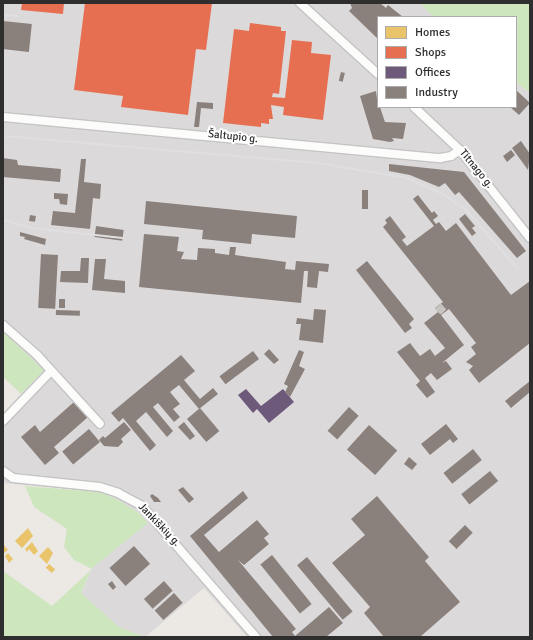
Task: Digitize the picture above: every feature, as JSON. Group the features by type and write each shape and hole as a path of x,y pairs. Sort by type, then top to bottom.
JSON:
{"street":[{"path":"300,3 377,73"},
{"name":"Titnago g.","path":"415,108 460,150 530,238"},
{"name":"Šaltupio g.","path":"3,117 440,158 451,156 460,150"},
{"path":"3,325 51,371 100,424"},
{"path":"3,422 51,371"},
{"name":"Jankiškių g.","path":"3,471 13,478 100,487 118,493 142,506 256,637"}],"shaded area":[{"path":"3,3 420,3 433,16 377,16 377,108 517,108 517,83 530,93 530,637 247,637 204,588 145,637 119,627 81,594 92,568 99,561 100,492 3,483 3,414 44,370 3,332"}],"green space":[{"path":"420,3 530,3 530,93 517,83 517,16 433,16"},
{"path":"3,332 44,370 21,394 3,377"},
{"path":"25,486 100,492 120,501 139,513 148,523 92,569 74,560 64,547 67,529 34,507"},
{"path":"91,570 81,593 119,627 145,637 3,637 3,571 52,606"}],"building: Homes":[{"path":"28,528 33,536 22,548 15,541"},
{"path":"32,542 38,551 34,555 29,549 27,552 25,549"},
{"path":"3,544 8,550 4,553 3,552"},
{"path":"48,547 53,553 47,564 39,556"},
{"path":"8,553 13,559 9,563 5,556"},
{"path":"49,564 55,569 52,573 46,568"}],"building: Shops":[{"path":"22,3 64,3 63,14 21,10"},
{"path":"85,3 212,3 206,50 196,49 188,115 121,107 123,96 74,90"},
{"path":"250,23 281,27 281,31 286,31 279,94 273,93 272,97 285,98 292,40 312,42 311,53 331,55 323,120 283,115 284,107 271,105 273,119 269,119 269,124 261,123 261,127 223,123 234,29 249,31"}],"building: Offices":[{"path":"246,389 261,406 283,389 294,402 269,423 257,409 253,413 238,395"}],"building: Industry":[{"path":"350,3 380,3 386,8 388,5 402,16 377,16 377,38 349,11 352,8"},
{"path":"3,21 32,24 29,52 3,49"},
{"path":"341,72 345,73 343,82 339,81"},
{"path":"376,91 377,108 380,108 385,122 406,123 403,139 392,138 394,141 390,142 373,139 360,96"},
{"path":"517,91 530,103 519,115 511,108 517,108"},
{"path":"197,102 213,103 213,109 201,108 199,127 194,127"},
{"path":"521,141 530,154 528,170 512,148"},
{"path":"511,150 515,155 507,162 503,156"},
{"path":"3,158 17,160 18,165 61,169 60,182 3,177"},
{"path":"81,159 86,159 84,182 101,184 100,199 93,198 90,229 51,225 53,211 75,213"},
{"path":"389,164 464,172 526,251 517,258 459,192 455,195 445,183 439,187 410,175 389,171"},
{"path":"362,190 368,190 368,209 362,209"},
{"path":"54,193 68,194 67,205 60,204 59,199 54,199"},
{"path":"418,195 432,213 434,211 438,216 433,220 436,224 439,222 446,231 456,223 511,295 530,281 530,343 479,383 469,370 473,366 466,362 476,354 471,347 476,343 449,309 441,315 464,345 442,363 446,361 452,369 437,380 431,373 425,378 435,392 427,398 416,385 420,381 397,352 410,343 420,356 430,349 435,356 445,348 424,323 438,312 435,308 443,302 383,227 387,223 385,220 390,216 406,237 402,240 407,246 434,226 413,199"},
{"path":"146,201 297,216 295,238 252,234 251,244 202,239 203,230 144,224"},
{"path":"465,214 475,226 472,228 476,233 472,236 459,219"},
{"path":"30,215 36,216 35,222 29,221"},
{"path":"96,226 124,230 122,241 94,237"},
{"path":"20,232 46,239 45,245 24,239 25,237 20,236"},
{"path":"144,234 179,237 177,251 184,252 181,259 197,260 198,248 215,249 215,253 229,255 230,247 236,247 235,255 286,262 285,269 295,270 296,261 329,264 328,272 319,271 317,288 307,287 308,271 304,271 301,303 139,287"},
{"path":"41,254 58,255 55,309 38,308"},
{"path":"81,258 89,258 88,283 60,282 61,271 80,271"},
{"path":"95,259 106,259 104,279 125,281 125,293 92,290"},
{"path":"367,261 414,319 409,324 412,328 405,333 356,270"},
{"path":"59,299 65,299 65,308 59,308"},
{"path":"314,309 326,310 323,343 299,340 301,324 296,324 297,318 313,320"},
{"path":"56,310 80,311 80,316 56,315"},
{"path":"269,349 279,360 274,364 264,354"},
{"path":"299,350 304,352 299,366 305,369 290,397 285,392 288,386 284,384"},
{"path":"253,351 259,359 225,384 219,376"},
{"path":"181,355 195,371 184,380 200,399 213,388 218,394 199,409 179,385 170,392 180,404 173,409 180,417 174,422 158,403 153,407 173,431 167,437 146,412 136,421 156,445 150,451 123,418 119,422 111,413"},
{"path":"530,381 530,392 511,408 505,401"},
{"path":"74,402 88,417 54,447 59,453 45,465 21,437 35,425 40,432"},
{"path":"349,407 359,416 337,439 328,431"},
{"path":"200,408 219,431 206,442 187,419"},
{"path":"124,422 131,430 121,439 123,442 118,447 104,446 99,440 103,436 105,438"},
{"path":"184,422 195,436 190,440 178,427"},
{"path":"446,424 458,439 453,443 450,439 430,455 421,444"},
{"path":"369,425 397,450 375,475 347,450"},
{"path":"89,429 100,442 73,465 62,451"},
{"path":"473,449 482,460 452,484 443,473"},
{"path":"409,457 417,464 412,470 404,464"},
{"path":"490,471 498,481 469,504 461,494"},
{"path":"183,487 194,499 189,503 178,490"},
{"path":"243,491 248,498 204,535 219,552 257,520 269,534 264,538 269,544 244,565 238,560 296,629 292,632 295,636 329,607 343,623 326,637 273,637 190,536"},
{"path":"152,494 161,502 154,502 150,496"},
{"path":"377,496 429,557 425,561 460,602 420,637 384,637 364,613 370,607 332,563 365,535 351,519"},
{"path":"465,525 473,533 457,549 449,541"},
{"path":"134,546 150,564 126,586 109,568"},
{"path":"272,555 312,604 300,613 260,564"},
{"path":"307,557 353,611 343,620 297,565"},
{"path":"112,581 116,587 113,590 108,584"},
{"path":"164,581 173,591 153,609 144,599"},
{"path":"174,593 183,603 163,620 155,610"}],"tunnel":[{"path":"438,306 444,313"}],"railway":[{"path":"3,15 18,16"},
{"path":"3,136 317,163 407,178 441,193 466,210 518,269"},
{"path":"3,220 32,228 122,238"}]}
